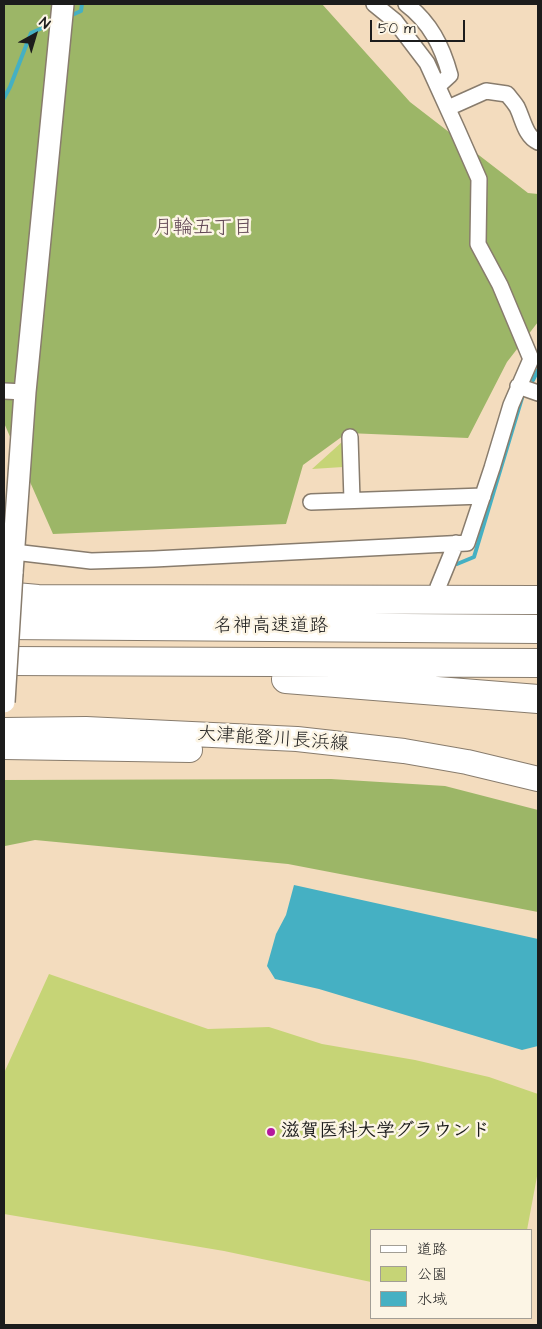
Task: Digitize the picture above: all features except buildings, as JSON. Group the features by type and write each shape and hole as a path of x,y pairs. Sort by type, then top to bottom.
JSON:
{"highway":[{"path":"8,585 38,599 538,600"},
{"name":"名神高速道路","path":"4,625 538,630"},
{"name":"名神高速道路","path":"4,661 538,663"},
{"path":"95,662 538,699"}],"main road":[{"name":"大津能登川長浜線","path":"4,730 86,728 297,739 404,751 466,762 538,779"},
{"name":"大津能登川長浜線","path":"4,748 273,752 348,759 457,776 538,795"}],"street":[{"path":"4,702 8,585 14,552 25,392 63,4"},
{"path":"14,552 91,561 467,543 511,405 531,359 500,285 478,244 479,179 448,108 427,63 394,21 374,4"},
{"path":"406,4 416,12 444,52 450,76 438,86"},
{"path":"448,108 486,91 506,94 516,106 527,130 534,140 538,142"},
{"path":"518,386 538,393"},
{"path":"4,391 25,392"},
{"path":"350,438 352,500"},
{"path":"311,502 483,496"},
{"path":"438,587 456,543"}],"green space":[{"path":"4,4 322,4 410,102 528,193 538,194 538,322 507,362 468,438 347,433 303,465 286,524 53,534 4,423"},
{"path":"342,442 343,467 312,469"},
{"path":"331,779 445,786 538,810 538,912 288,864 35,840 5,846 4,851 4,780"},
{"name":"滋賀医科大学グラウンド","path":"49,974 208,1029 269,1027 322,1044 415,1060 489,1077 538,1094 538,1171 527,1229 370,1229 370,1282 224,1251 4,1214 4,1073"}],"water":[{"path":"294,885 538,939 538,1046 522,1050 319,989 275,979 267,966 276,934 286,915"}],"waterway":[{"path":"72,15 81,11 82,4"},
{"path":"4,98 31,33 49,25"},
{"path":"533,380 538,370"},
{"path":"457,564 474,557 522,398"}],"place":[{"name":"滋賀医科大学グラウンド","path":"271,1132"}],"district":[{"name":"月輪五丁目","path":"203,229"}]}
